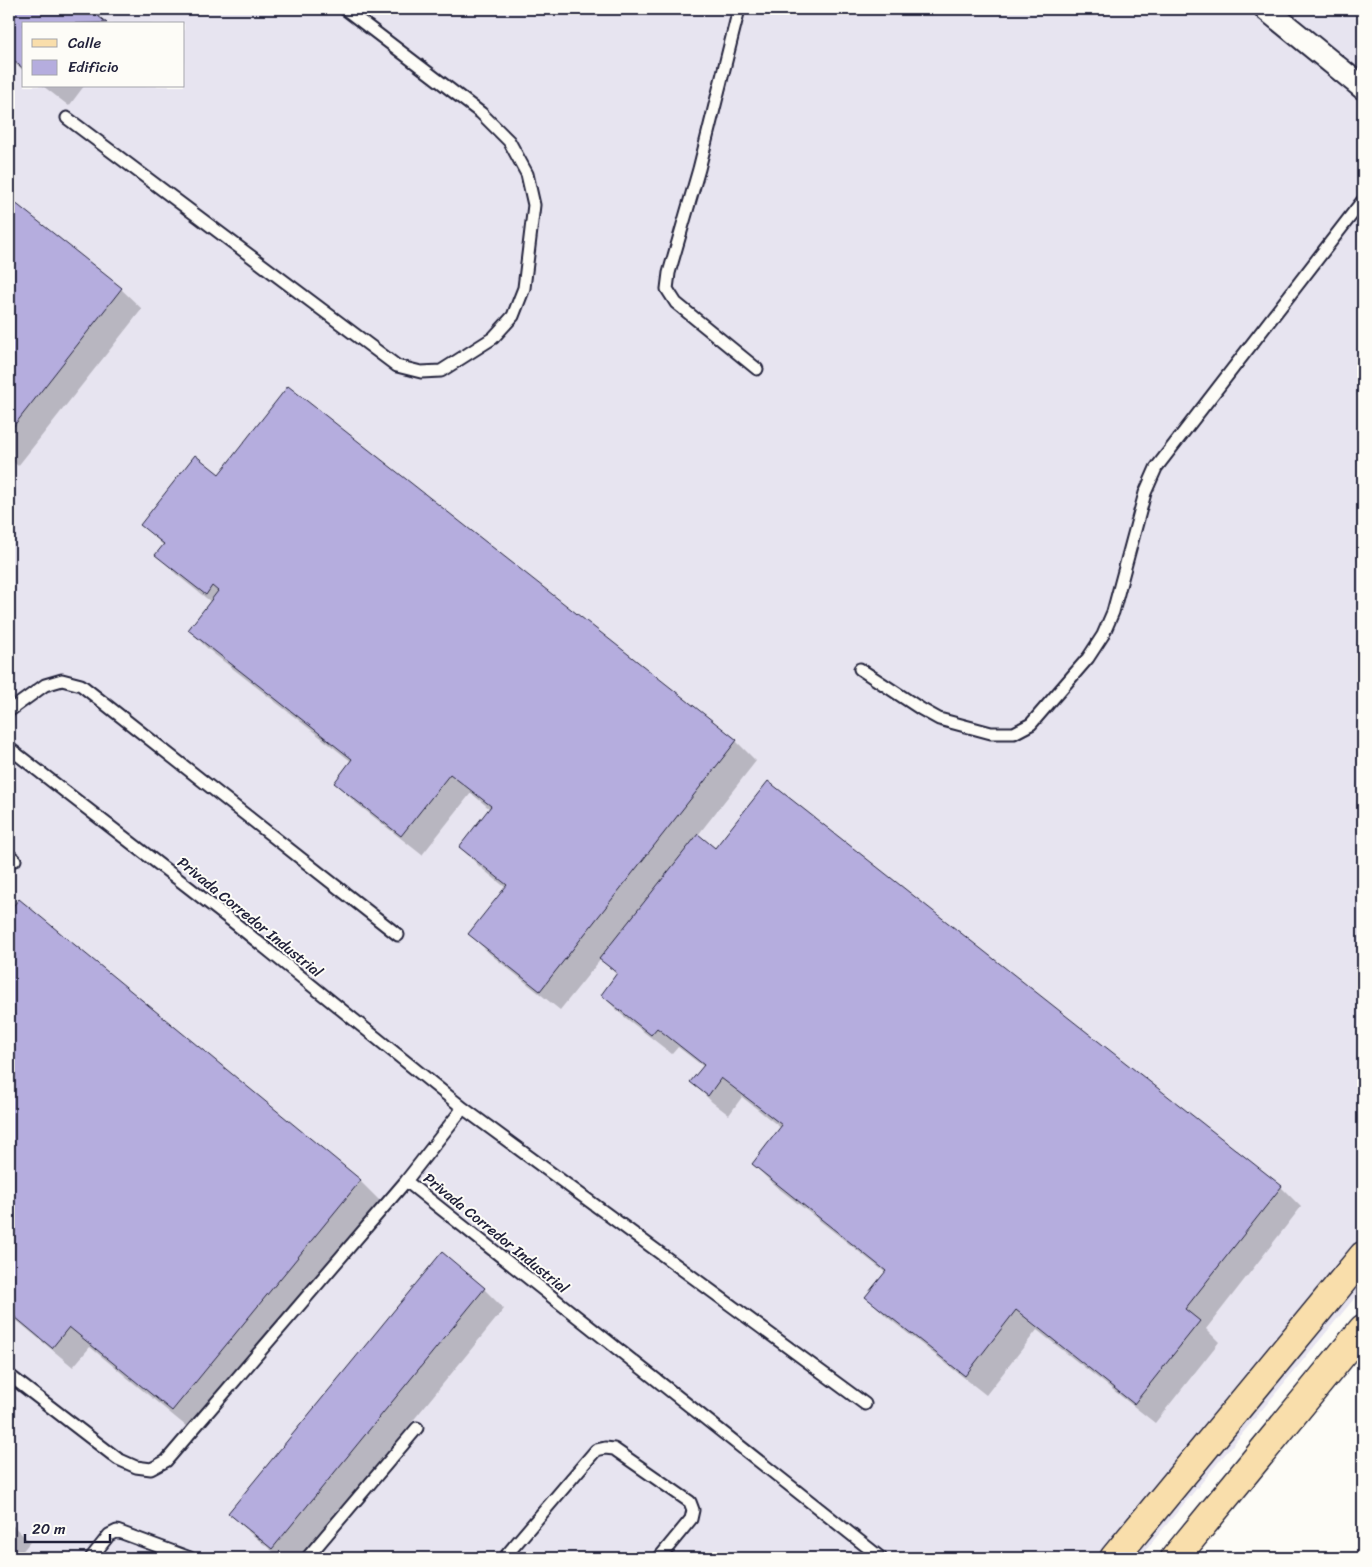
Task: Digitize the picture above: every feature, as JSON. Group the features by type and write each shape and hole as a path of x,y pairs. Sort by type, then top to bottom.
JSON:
{"main road":[{"path":"1114,1558 1363,1256"},
{"path":"1175,1558 1363,1329"}],"street":[{"path":"1266,9 1363,88"}],"lane":[{"path":"67,118 397,366 421,372 440,371 493,338 512,316 524,288 534,205 527,174 509,141 480,113 346,9"},
{"path":"739,9 699,168 669,272 667,289 676,303 757,369"},
{"path":"860,669 939,719 991,733 1014,733 1031,724 1088,658 1103,635 1113,612 1146,493 1156,468 1363,200"},
{"path":"9,711 45,686 62,680 81,685 398,935"},
{"name":"Privada Corredor Industrial","path":"9,748 232,921 463,1108 406,1181 881,1558"},
{"path":"463,1108 866,1404"},
{"path":"9,1375 118,1459 136,1467 151,1469 166,1461 406,1181"},
{"path":"307,1558 417,1428"},
{"path":"504,1558 596,1450 605,1448 614,1449 690,1502 693,1510 691,1520 659,1558"},
{"path":"91,1558 109,1536 117,1531 190,1558"}],"shaded area":[{"path":"9,9 1363,9 1363,1288 1139,1558 9,1558"}],"building":[{"path":"13,9 89,9 106,22 22,22 22,67 9,57 9,14"},
{"path":"9,198 122,288 9,432"},
{"path":"288,386 737,740 540,991 468,934 507,885 459,847 491,806 450,774 401,836 334,783 352,759 188,630 218,591 212,586 206,595 155,555 164,544 140,525 195,455 219,474"},
{"path":"768,781 1282,1186 1185,1309 1200,1321 1134,1404 1016,1310 965,1376 865,1297 886,1271 752,1164 782,1125 721,1078 708,1096 690,1082 704,1065 657,1028 651,1035 601,995 617,973 599,959 698,834 715,848"},
{"path":"19,899 361,1180 172,1411 69,1327 52,1348 9,1312 9,911"},
{"path":"442,1252 485,1288 272,1549 228,1513"}]}
